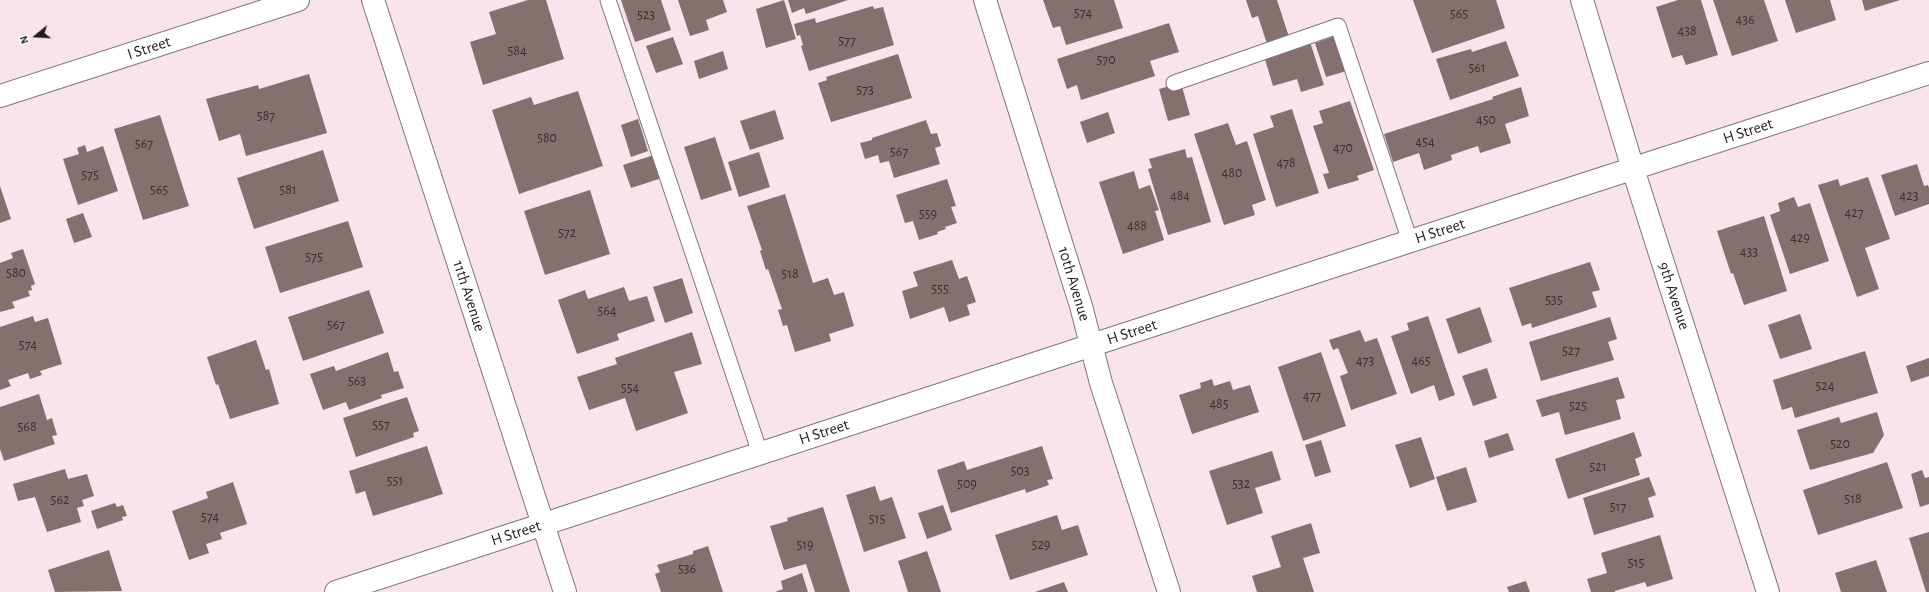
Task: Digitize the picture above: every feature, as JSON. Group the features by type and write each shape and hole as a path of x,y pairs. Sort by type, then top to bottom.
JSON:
{"street":[{"name":"I Street","path":"0,96 298,0"},
{"name":"11th Avenue","path":"373,0 565,592"},
{"name":"10th Avenue","path":"985,0 1092,345 1101,383 1169,592"},
{"name":"9th Avenue","path":"1582,0 1633,169 1768,592"},
{"name":"H Street","path":"336,592 1929,73"}],"lane":[{"path":"608,0 760,453"},
{"path":"1174,83 1338,26 1410,241"}],"building":[{"path":"528,0 546,0 564,59 483,85 470,42 496,34 489,12"},
{"path":"621,0 661,0 671,30 635,42"},
{"path":"678,0 723,0 727,12 706,20 709,30 690,36"},
{"path":"784,0 796,39 766,48 756,9"},
{"path":"788,0 848,0 806,14 804,8 792,13"},
{"path":"1043,0 1114,0 1123,28 1066,45 1060,26 1053,28"},
{"path":"1246,0 1277,0 1289,37 1267,44 1258,16 1252,18"},
{"path":"1413,0 1496,0 1505,28 1432,53"},
{"path":"1678,0 1701,0 1718,55 1686,65 1682,55 1672,58 1656,7"},
{"path":"1713,0 1764,0 1778,41 1732,56"},
{"path":"1785,0 1830,0 1836,20 1796,33"},
{"path":"1862,0 1900,0 1865,11"},
{"path":"873,6 874,9 883,7 894,45 809,71 801,46 803,45 800,35 797,36 794,24 815,18 816,23"},
{"path":"1169,23 1179,52 1150,61 1155,76 1081,100 1077,85 1067,89 1057,59"},
{"path":"1338,35 1350,70 1326,77 1315,43"},
{"path":"673,37 683,64 656,73 646,46"},
{"path":"1506,41 1519,76 1450,100 1436,59 1471,49 1472,52"},
{"path":"1310,42 1324,85 1301,92 1297,79 1273,86 1264,56"},
{"path":"723,51 728,69 699,79 694,61"},
{"path":"898,54 912,98 831,122 818,83 827,80 826,77"},
{"path":"309,74 327,133 246,156 240,134 219,141 206,99 258,85 259,89"},
{"path":"1181,83 1190,115 1168,121 1159,89"},
{"path":"1521,87 1529,116 1505,124 1511,143 1480,153 1478,146 1451,155 1452,160 1424,170 1419,153 1393,162 1384,134 1493,99 1492,97"},
{"path":"578,91 603,166 519,194 492,110 531,97 534,105"},
{"path":"1350,101 1374,170 1357,176 1359,180 1328,189 1323,174 1329,173 1313,126 1323,123 1319,111"},
{"path":"1292,109 1319,193 1276,207 1253,134 1274,127 1270,116"},
{"path":"775,110 784,139 750,150 740,121"},
{"path":"1108,112 1115,133 1087,143 1080,122"},
{"path":"160,115 189,206 143,220 114,129"},
{"path":"638,119 648,151 631,157 621,125"},
{"path":"926,120 931,134 937,133 941,146 935,148 940,164 894,178 889,161 880,163 878,155 865,159 860,143"},
{"path":"1228,123 1236,145 1247,141 1266,200 1252,205 1255,215 1224,225 1194,134"},
{"path":"715,137 732,190 701,200 684,147"},
{"path":"85,145 87,152 103,146 118,191 78,205 63,159 79,154 77,148"},
{"path":"1185,149 1187,158 1192,157 1211,222 1168,235 1148,169 1152,168 1149,159"},
{"path":"323,150 339,201 254,229 237,178"},
{"path":"759,152 770,187 739,197 728,162"},
{"path":"654,155 662,178 631,188 623,165"},
{"path":"1917,164 1924,186 1928,185 1929,188 1929,204 1895,216 1881,175"},
{"path":"1134,171 1139,189 1150,185 1159,210 1155,211 1164,240 1123,254 1099,182"},
{"path":"1868,177 1890,239 1865,248 1879,289 1857,297 1818,185 1838,179 1840,186"},
{"path":"947,179 956,206 951,207 957,223 945,227 946,229 937,232 938,234 919,240 913,221 905,223 896,195"},
{"path":"0,186 11,219 0,223"},
{"path":"590,190 610,254 545,275 524,211"},
{"path":"785,194 813,283 828,278 834,295 844,292 854,326 829,334 831,341 795,352 787,325 783,326 778,310 782,309 768,269 766,270 760,251 762,250 747,206"},
{"path":"1794,197 1798,207 1810,203 1829,261 1790,274 1770,215 1780,211 1778,203"},
{"path":"83,213 92,237 74,243 66,219"},
{"path":"1764,216 1787,291 1744,305 1733,273 1731,274 1717,231"},
{"path":"348,221 363,267 280,293 265,247"},
{"path":"23,249 35,284 31,286 32,290 28,291 30,296 12,302 15,308 0,312 0,263 13,258 11,253"},
{"path":"952,260 959,279 967,276 976,302 967,305 970,315 949,322 944,307 910,319 902,291 918,286 913,272"},
{"path":"1590,262 1600,290 1592,292 1597,307 1532,328 1531,323 1522,326 1509,288"},
{"path":"682,278 693,313 665,323 653,287"},
{"path":"624,287 629,301 647,296 655,321 617,334 619,340 577,354 558,300 585,290 588,299"},
{"path":"369,290 384,333 303,361 288,317"},
{"path":"1480,307 1492,342 1458,354 1446,319"},
{"path":"1800,314 1812,349 1780,359 1768,325"},
{"path":"33,316 35,322 48,318 62,364 40,371 42,375 30,379 28,373 8,380 11,386 0,390 0,327"},
{"path":"1428,316 1455,395 1439,401 1434,385 1411,394 1391,336 1409,330 1407,323"},
{"path":"1610,317 1617,339 1608,342 1614,360 1541,381 1529,342"},
{"path":"1360,330 1365,342 1377,338 1397,394 1351,410 1340,376 1348,373 1338,348 1333,350 1329,340"},
{"path":"692,332 702,364 674,372 688,413 636,431 625,398 589,410 577,377 617,364 615,358"},
{"path":"256,340 266,370 269,369 279,404 230,419 218,384 216,385 207,357"},
{"path":"1865,351 1878,393 1795,418 1792,407 1782,410 1773,380"},
{"path":"388,352 394,372 398,371 404,388 381,395 382,398 349,410 346,402 323,410 310,374 334,366 336,371"},
{"path":"1321,352 1346,426 1303,441 1278,367"},
{"path":"1929,358 1929,376 1911,382 1906,366"},
{"path":"1487,368 1497,398 1473,406 1462,376"},
{"path":"1618,377 1625,398 1616,400 1621,419 1565,435 1559,412 1542,417 1536,400"},
{"path":"1212,379 1214,386 1230,381 1233,390 1250,385 1259,412 1192,434 1179,395 1201,388 1200,383"},
{"path":"39,394 47,420 52,418 57,435 52,436 55,444 4,461 0,449 0,407"},
{"path":"407,397 419,431 413,433 414,437 356,457 343,418"},
{"path":"1877,412 1884,435 1873,453 1810,470 1797,430 1839,417 1841,423"},
{"path":"1634,432 1642,456 1635,459 1640,475 1568,499 1555,459"},
{"path":"1508,433 1514,450 1489,458 1484,441"},
{"path":"1421,437 1435,479 1410,488 1395,445"},
{"path":"1321,440 1331,472 1315,477 1305,445"},
{"path":"427,446 443,494 373,516 365,491 356,494 349,471"},
{"path":"1042,446 1053,479 1047,480 1049,485 1026,493 1025,489 951,513 937,470 964,461 967,470"},
{"path":"1272,451 1281,480 1255,488 1263,513 1227,525 1209,471"},
{"path":"1887,462 1903,508 1818,535 1803,490"},
{"path":"1466,467 1477,502 1447,511 1436,477"},
{"path":"65,469 68,479 87,474 94,496 82,500 84,506 77,508 81,522 47,532 35,497 18,501 13,484"},
{"path":"1922,470 1925,478 1929,477 1929,504 1920,507 1911,474"},
{"path":"1649,477 1656,495 1648,498 1654,517 1594,535 1583,498"},
{"path":"233,482 247,524 220,533 222,539 206,544 209,553 189,560 172,511 208,498 206,492"},
{"path":"875,486 880,501 892,497 906,538 864,552 846,495"},
{"path":"115,503 117,507 123,505 127,516 122,517 123,520 97,529 91,511"},
{"path":"943,505 952,530 927,539 918,513"},
{"path":"823,507 850,592 815,592 806,564 784,570 770,526 788,521 787,518"},
{"path":"1057,515 1062,530 1078,525 1088,555 1010,580 995,535"},
{"path":"1311,523 1320,553 1303,558 1314,592 1257,592 1252,576 1281,567 1271,536"},
{"path":"1929,532 1929,592 1926,592 1909,538"},
{"path":"1660,535 1673,579 1647,587 1645,582 1615,592 1591,592 1587,579 1607,573 1601,553"},
{"path":"708,546 723,592 661,592 655,574 660,572 657,565 693,554 693,551"},
{"path":"109,550 122,591 55,592 48,570"},
{"path":"927,551 941,592 908,592 898,561"},
{"path":"1876,560 1887,592 1841,592 1835,573"},
{"path":"802,573 808,592 775,592 783,589 781,581"},
{"path":"1526,581 1530,592 1509,592 1507,587"},
{"path":"1064,582 1068,592 1035,592"}]}
